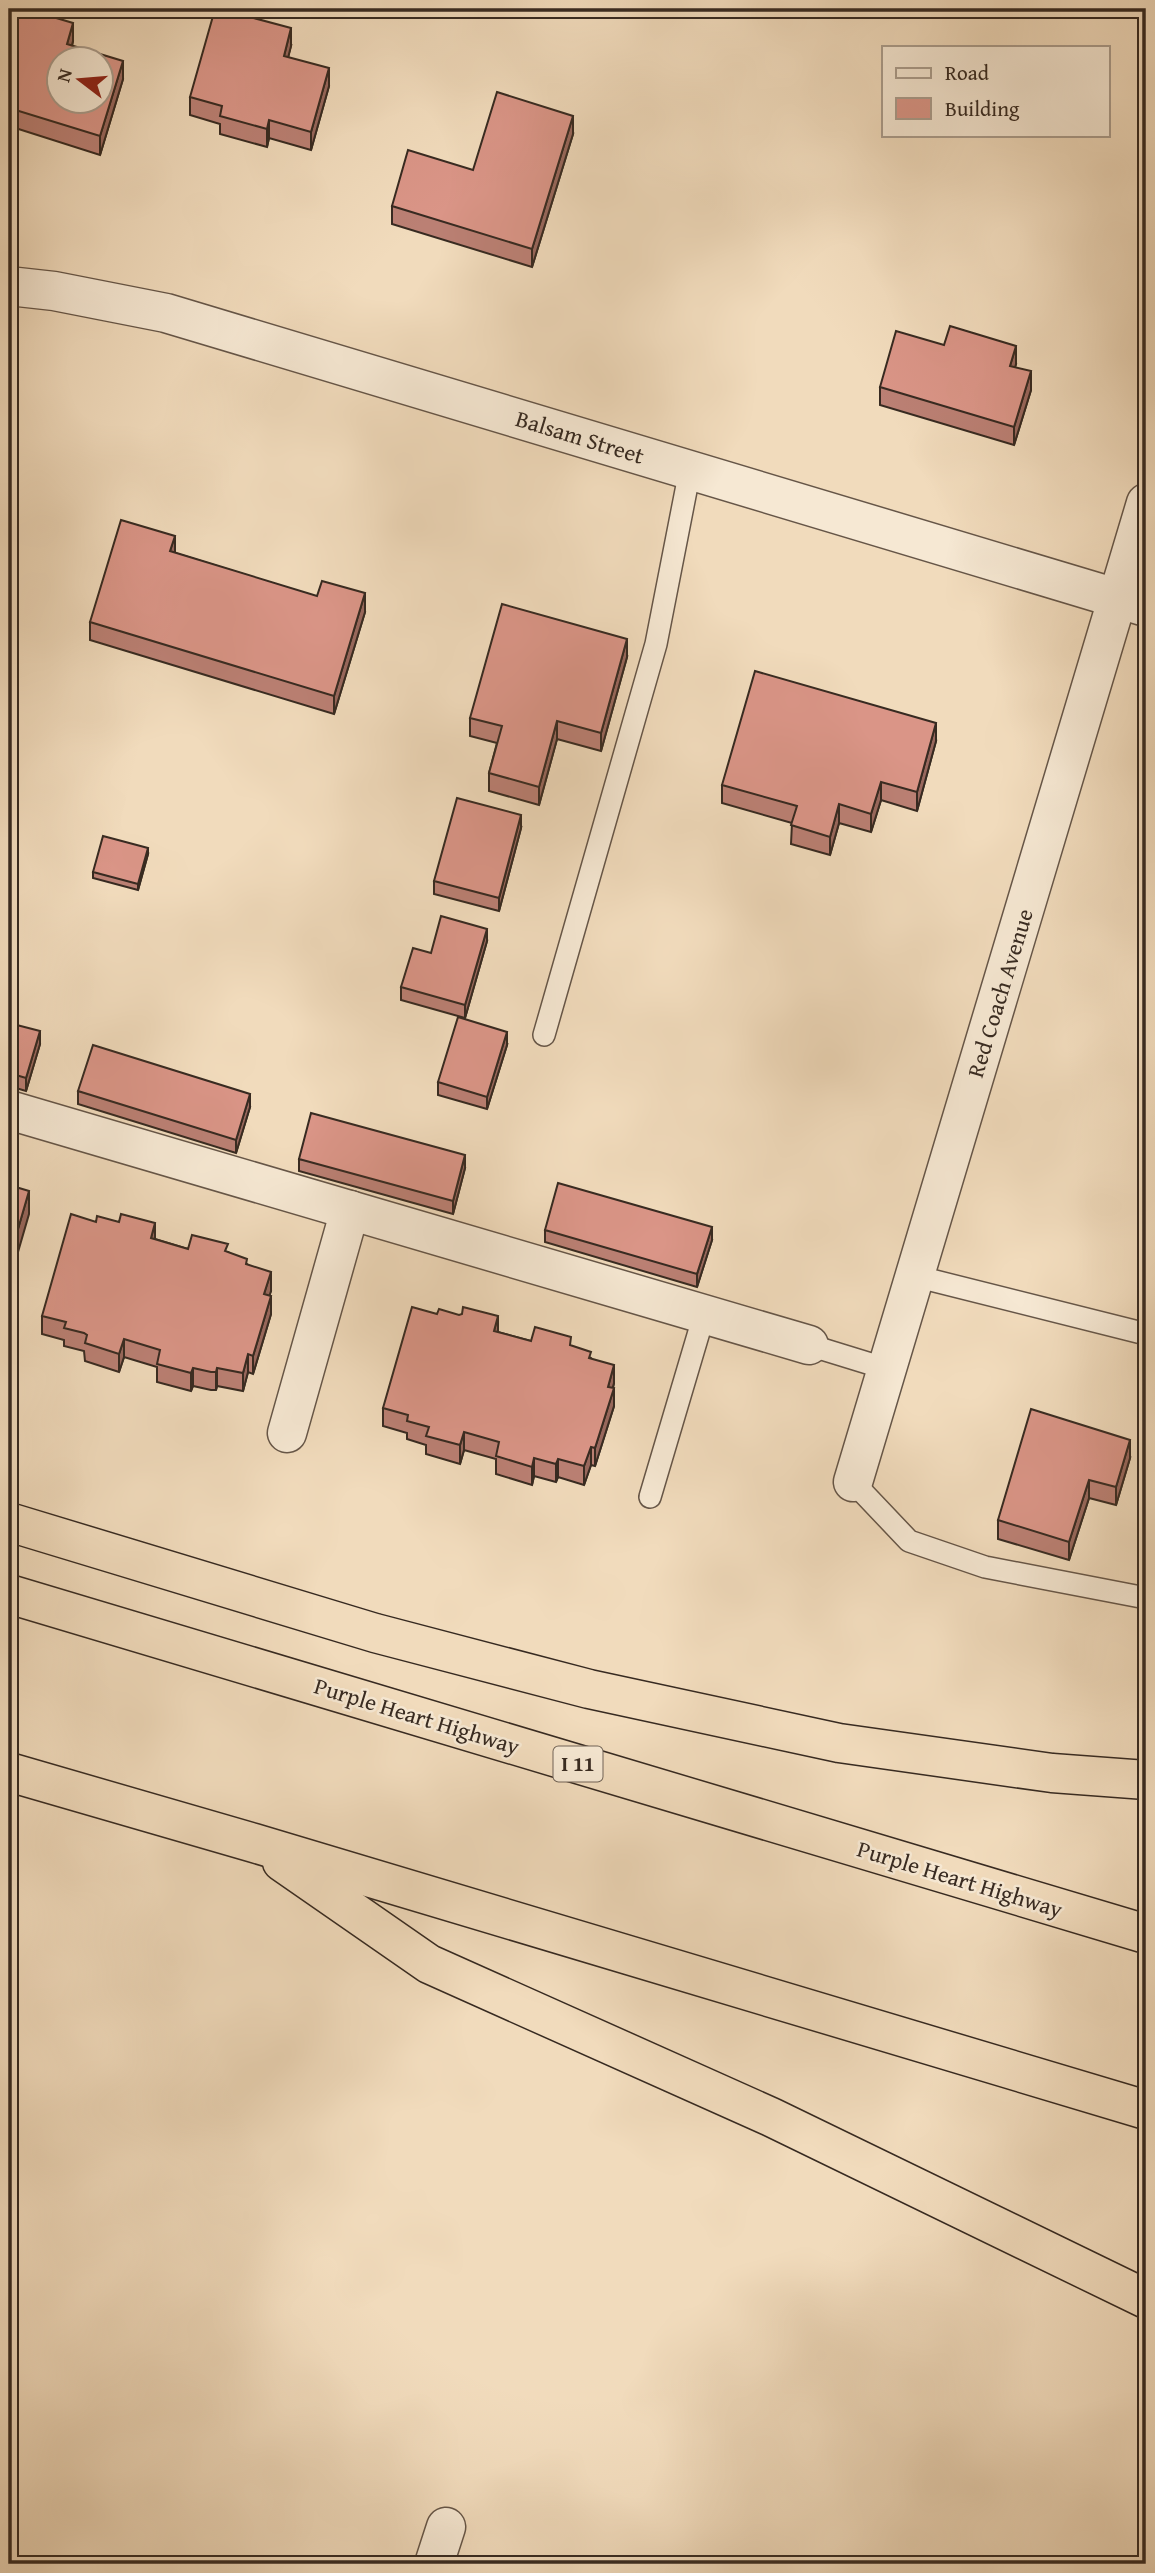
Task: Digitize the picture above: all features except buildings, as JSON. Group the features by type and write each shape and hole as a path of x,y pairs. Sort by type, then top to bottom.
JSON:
{"highway":[{"path":"9,1522 375,1633 589,1689 839,1743 1052,1773 1146,1780"},
{"name":"Purple Heart Highway","path":"9,1594 1146,1934"},
{"path":"9,1772 1146,2110"},
{"path":"254,1843 429,1964 771,2117 1146,2299"}],"street":[{"name":"Balsam Street","path":"9,286 54,291 166,313 1132,603"},
{"name":"Red Coach Avenue","path":"853,1482 915,1276 1132,603 1146,503"},
{"path":"9,1110 809,1345"},
{"path":"287,1433 350,1210"},
{"path":"434,2564 446,2527"}],"lane":[{"path":"544,1035 656,644 690,470"},
{"path":"915,1276 1146,1334"},
{"path":"650,1497 704,1315"},
{"path":"809,1345 887,1369"},
{"path":"853,1482 909,1541 985,1567 1146,1598"}]}
